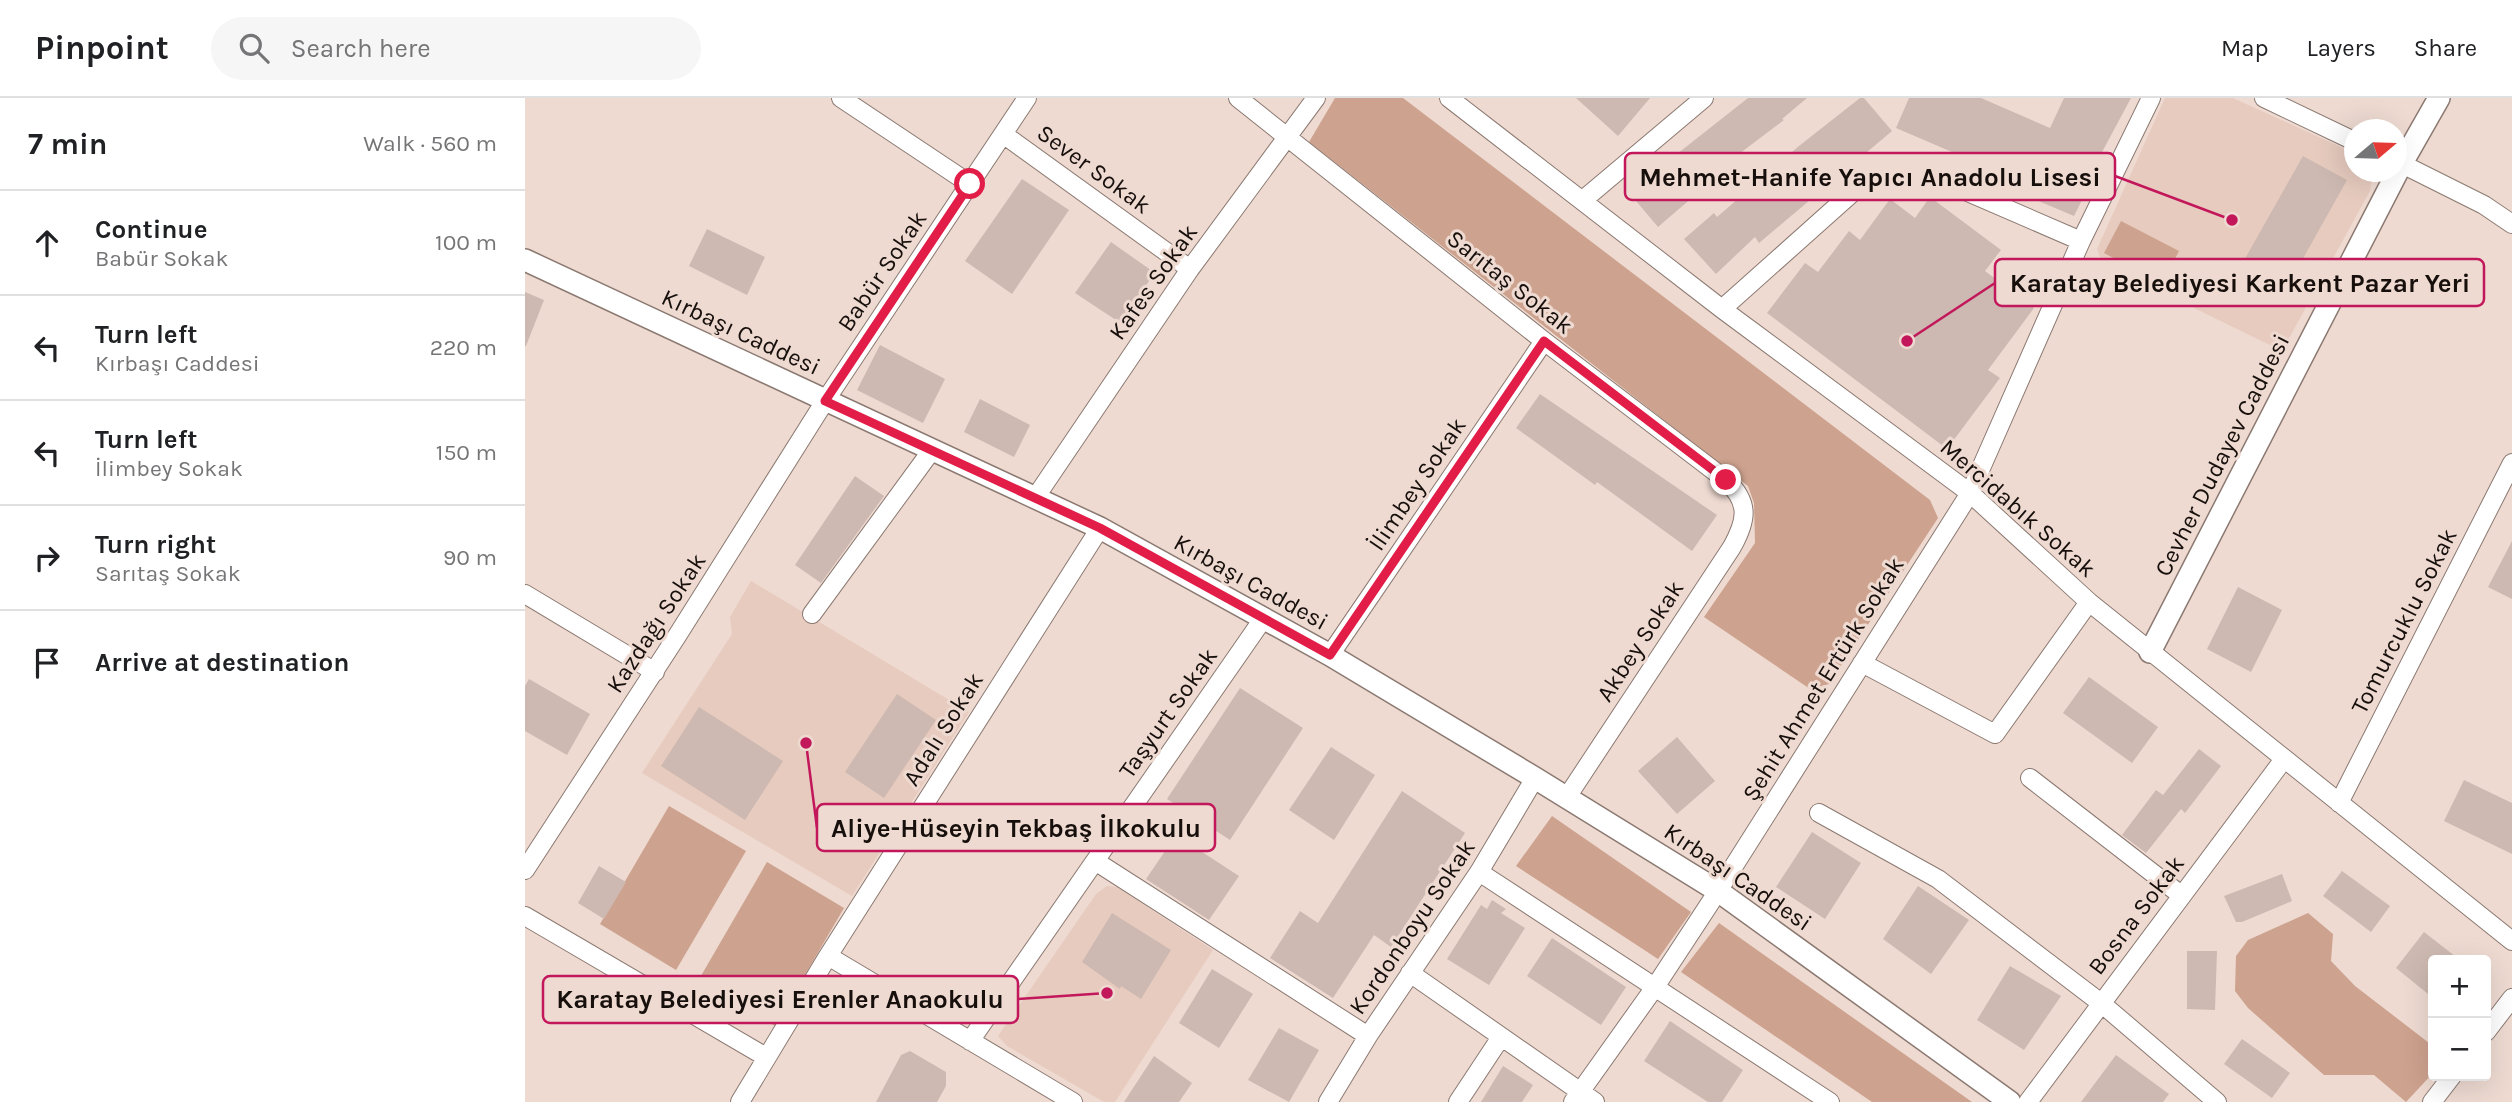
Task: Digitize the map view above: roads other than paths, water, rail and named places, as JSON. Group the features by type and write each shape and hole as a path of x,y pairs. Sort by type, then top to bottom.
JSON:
{"street":[{"path":"841,98 970,184"},
{"name":"Babür Sokak","path":"825,401 1027,98"},
{"name":"Sarıtaş Sokak","path":"1238,98 1544,341 1726,480 1739,492 1743,508"},
{"name":"Kafes Sokak","path":"1035,498 1191,269 1316,98"},
{"name":"Mercidabık Sokak","path":"1449,98 1722,309 1970,493 2089,602 2150,652 2339,803 2509,931"},
{"path":"1583,200 1705,98"},
{"name":"Şehit Ahmet Ertürk Sokak","path":"1583,1099 1970,493 2081,242 2151,98"},
{"path":"2264,98 2344,136"},
{"name":"Cevher Dudayev Caddesi","path":"2407,149 2439,98"},
{"name":"Sever Sokak","path":"1003,134 1191,269"},
{"path":"2407,166 2484,205 2512,224"},
{"path":"1722,309 1862,184 1910,167 2081,242"},
{"name":"Cevher Dudayev Caddesi","path":"2150,652 2389,182"},
{"name":"Kırbaşı Caddesi","path":"525,260 1100,528 1330,655 1718,891 2010,1102"},
{"name":"İlimbey Sokak","path":"1330,655 1544,341"},
{"name":"Kazdağı Sokak","path":"525,870 655,672 825,401"},
{"path":"812,614 932,450"},
{"name":"Tomurcuklu Sokak","path":"2339,803 2512,463"},
{"name":"Akbey Sokak","path":"1567,797 1732,547 1741,530 1743,508"},
{"name":"Adalı Sokak","path":"740,1102 828,956 1100,528"},
{"path":"525,594 655,672"},
{"path":"1862,663 1995,734 2089,602"},
{"name":"Taşyurt Sokak","path":"970,1041 1263,619"},
{"name":"Bosna Sokak","path":"2028,1102 2284,760"},
{"name":"Kordonboyu Sokak","path":"1328,1102 1368,1036 1479,872 1535,778"},
{"path":"2030,778 2181,895"},
{"path":"1819,813 1938,879 2101,1003 2217,1102"},
{"path":"1095,861 1368,1036"},
{"path":"1479,872 1830,1102"},
{"path":"525,916 766,1056"},
{"path":"828,956 1073,1102"},
{"path":"1410,973 1583,1099"},
{"path":"2491,1025 2512,998"},
{"path":"1458,1102 1501,1037"},
{"path":"2432,1102 2448,1081"}],"place":[{"name":"Mehmet-Hanife Yapıcı Anadolu Lisesi","path":"2232,220"},
{"name":"Karatay Belediyesi Karkent Pazar Yeri","path":"1907,341"},
{"name":"Aliye-Hüseyin Tekbaş İlkokulu","path":"806,743"},
{"name":"Karatay Belediyesi Erenler Anaokulu","path":"1107,993"}]}
